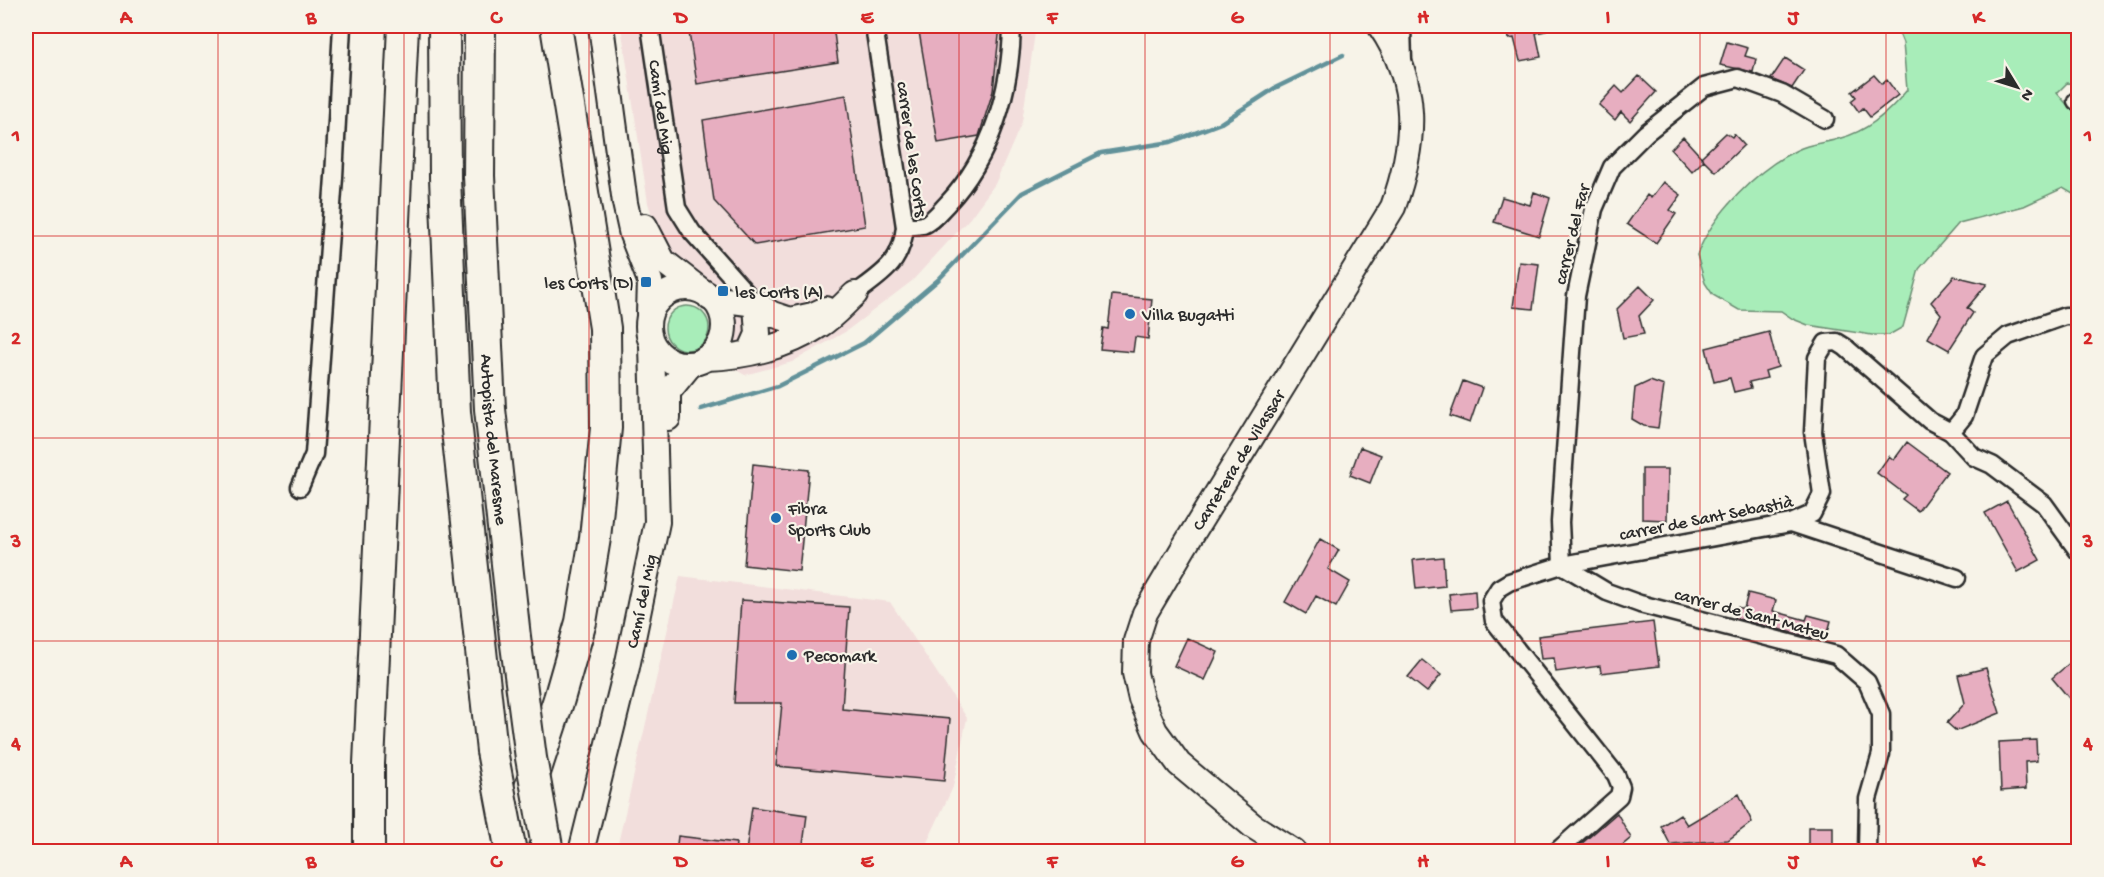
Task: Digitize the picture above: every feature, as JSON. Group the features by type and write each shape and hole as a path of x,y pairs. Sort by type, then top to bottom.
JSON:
{"highway":[{"path":"369,852 370,752 403,26"},
{"name":"Autopista del Maresme","path":"444,26 445,178 454,412 492,751 510,852"},
{"name":"Autopista del Maresme","path":"480,26 479,176 490,409 515,637 531,758 548,852"},
{"path":"510,852 560,699 581,622 595,538 606,428 605,328 556,26"}],"street":[{"path":"300,487 314,454 334,177 342,26"},
{"path":"601,26 625,203 632,235 650,281 647,330 652,346 671,362 698,362 736,357 791,340 821,325 855,294"},
{"name":"Camí del Mig","path":"615,26 638,201 646,229 663,261 707,295"},
{"name":"Camí del Mig","path":"650,26 677,207 683,221 756,304"},
{"name":"carrer de les Corts","path":"855,294 889,268 898,257 905,227 874,26"},
{"path":"905,227 925,225 940,212 956,195 977,164 1000,110 1008,75 1012,26"},
{"name":"Carretera de Vilassar","path":"1294,852 1253,826 1179,764 1155,731 1141,699 1135,673 1136,641 1145,613 1184,547 1393,207 1410,146 1411,109 1404,74 1394,45 1380,26"},
{"path":"1402,26 1404,74"},
{"name":"carrer del Far","path":"1562,565 1560,522 1576,296 1594,209 1612,167 1646,133 1704,87 1738,78 1782,94 1825,119"},
{"path":"649,313 658,300 672,291 690,288 707,295 756,304 772,314 790,320 813,315 855,294"},
{"path":"698,362 715,351 724,329 723,317 717,304 707,295"},
{"path":"750,352 758,334 756,304"},
{"path":"2079,316 2065,316 2008,336 1984,356 1964,416 1951,432 1974,457 1992,465 2044,504 2079,552"},
{"name":"carrer de Sant Sebastià","path":"1556,852 1619,796 1621,787 1616,775 1494,621 1491,602 1499,588 1509,582 1562,565 1791,523 1812,514 1822,494 1813,432 1817,358 1826,344 1837,342 1845,347 1930,421 1951,432"},
{"name":"Camí del Mig","path":"581,852 625,678 657,522 652,346"},
{"name":"Camí del Mig","path":"590,852 639,669 665,555 672,501 667,441 668,392 698,362"},
{"path":"1791,523 1957,578"},
{"name":"carrer de Sant Mateu","path":"1562,565 1607,592 1640,604 1836,656 1867,681 1881,714 1881,754 1868,799 1867,852"},
{"path":"1253,826 1279,852"}],"shaded area":[{"path":"621,26 1036,26 1022,122 995,184 970,218 912,281 845,332 792,362 745,375 727,365 731,311 683,268 659,237 648,203"},
{"path":"680,576 890,602 967,718 953,787 923,851 616,852"}],"green space":[{"path":"1896,26 2078,26 2078,84 2067,83 2057,93 2078,117 2078,197 2063,188 2024,206 1959,223 1919,269 1903,327 1889,335 1872,335 1808,325 1781,311 1739,310 1713,295 1705,283 1697,255 1713,224 1738,194 1767,168 1797,150 1851,135 1869,125 1886,113 1907,90 1903,43"},
{"path":"687,306 696,307 703,312 708,319 708,337 703,344 696,349 687,350 678,349 671,344 666,337 665,328 666,319 671,312 678,307"}],"building":[{"path":"688,26 833,26 838,62 697,84"},
{"path":"918,26 1000,26 993,91 979,136 938,143"},
{"path":"1507,26 1545,26 1546,31 1536,33 1541,57 1520,61 1514,38 1509,39"},
{"path":"1727,42 1748,48 1745,56 1756,59 1753,72 1720,65"},
{"path":"1785,58 1804,70 1792,88 1771,79"},
{"path":"1874,75 1882,84 1887,80 1898,95 1870,117 1863,108 1859,112 1851,101 1856,97 1852,92"},
{"path":"1639,76 1656,92 1630,121 1621,112 1615,120 1599,105 1616,86 1623,93"},
{"path":"846,95 865,226 755,245 714,201 703,120"},
{"path":"1726,133 1732,137 1734,134 1744,145 1716,172 1701,157"},
{"path":"1683,137 1704,160 1692,172 1671,149"},
{"path":"1663,182 1681,195 1670,210 1676,214 1656,243 1627,224 1647,195 1651,198"},
{"path":"1534,192 1550,198 1539,236 1494,222 1502,197 1530,205"},
{"path":"1519,262 1539,264 1533,309 1513,307"},
{"path":"1954,276 1987,284 1967,308 1973,313 1949,350 1928,338 1941,314 1931,302"},
{"path":"1640,286 1654,300 1639,316 1644,334 1623,338 1617,309"},
{"name":"Villa Bugatti","path":"1112,295 1152,299 1148,339 1135,337 1133,352 1100,349 1103,328 1108,329"},
{"path":"1769,332 1778,367 1765,371 1767,378 1749,382 1751,388 1734,392 1730,378 1714,382 1706,348"},
{"path":"1463,381 1482,388 1470,423 1450,416"},
{"path":"1650,381 1664,386 1658,428 1644,426 1632,419 1635,388"},
{"path":"1907,442 1947,472 1918,511 1902,499 1906,495 1877,473 1889,456 1894,460"},
{"path":"1360,447 1381,455 1370,483 1350,475"},
{"name":"Fibra Sports Club","path":"753,464 809,470 799,571 744,565"},
{"path":"1642,469 1668,469 1667,520 1642,519"},
{"path":"2007,501 2040,560 2018,572 1985,513"},
{"path":"1320,539 1339,550 1328,569 1350,582 1336,607 1316,596 1306,614 1285,602"},
{"path":"1443,557 1445,586 1416,589 1413,560"},
{"path":"1475,591 1476,608 1451,610 1449,594"},
{"path":"1748,593 1776,600 1773,611 1806,620 1808,615 1831,621 1826,639 1734,618 1737,607 1744,609"},
{"path":"741,600 849,607 842,709 950,719 944,781 776,766 782,703 734,703"},
{"path":"1653,622 1659,666 1601,673 1600,666 1556,672 1554,658 1541,659 1538,636"},
{"path":"1187,638 1218,652 1205,680 1174,666"},
{"path":"1422,660 1441,675 1427,692 1408,677"},
{"path":"2072,661 2079,669 2079,710 2052,678"},
{"path":"1986,668 2000,713 1956,731 1947,723 1965,703 1958,675"},
{"path":"2036,740 2037,761 2025,762 2026,789 2001,791 1999,742"},
{"path":"1739,794 1752,822 1728,840 1670,844 1661,826 1680,814 1687,825"},
{"path":"752,807 807,815 802,852 746,852"},
{"path":"1617,813 1631,838 1614,852 1572,852"},
{"path":"1808,827 1833,827 1833,852 1808,852"},
{"path":"678,836 736,843 735,852 676,852"}],"waterway":[{"path":"701,409 778,386 864,343 938,280 1022,193 1101,153 1171,142 1221,123 1275,88 1343,55"}],"place":[{"name":"les Corts (D)","path":"646,282"},
{"name":"les Corts (A)","path":"723,291"},
{"name":"Villa Bugatti","path":"1130,314"},
{"name":"Fibra Sports Club","path":"776,518"},
{"name":"Pecomark","path":"792,655"}]}
